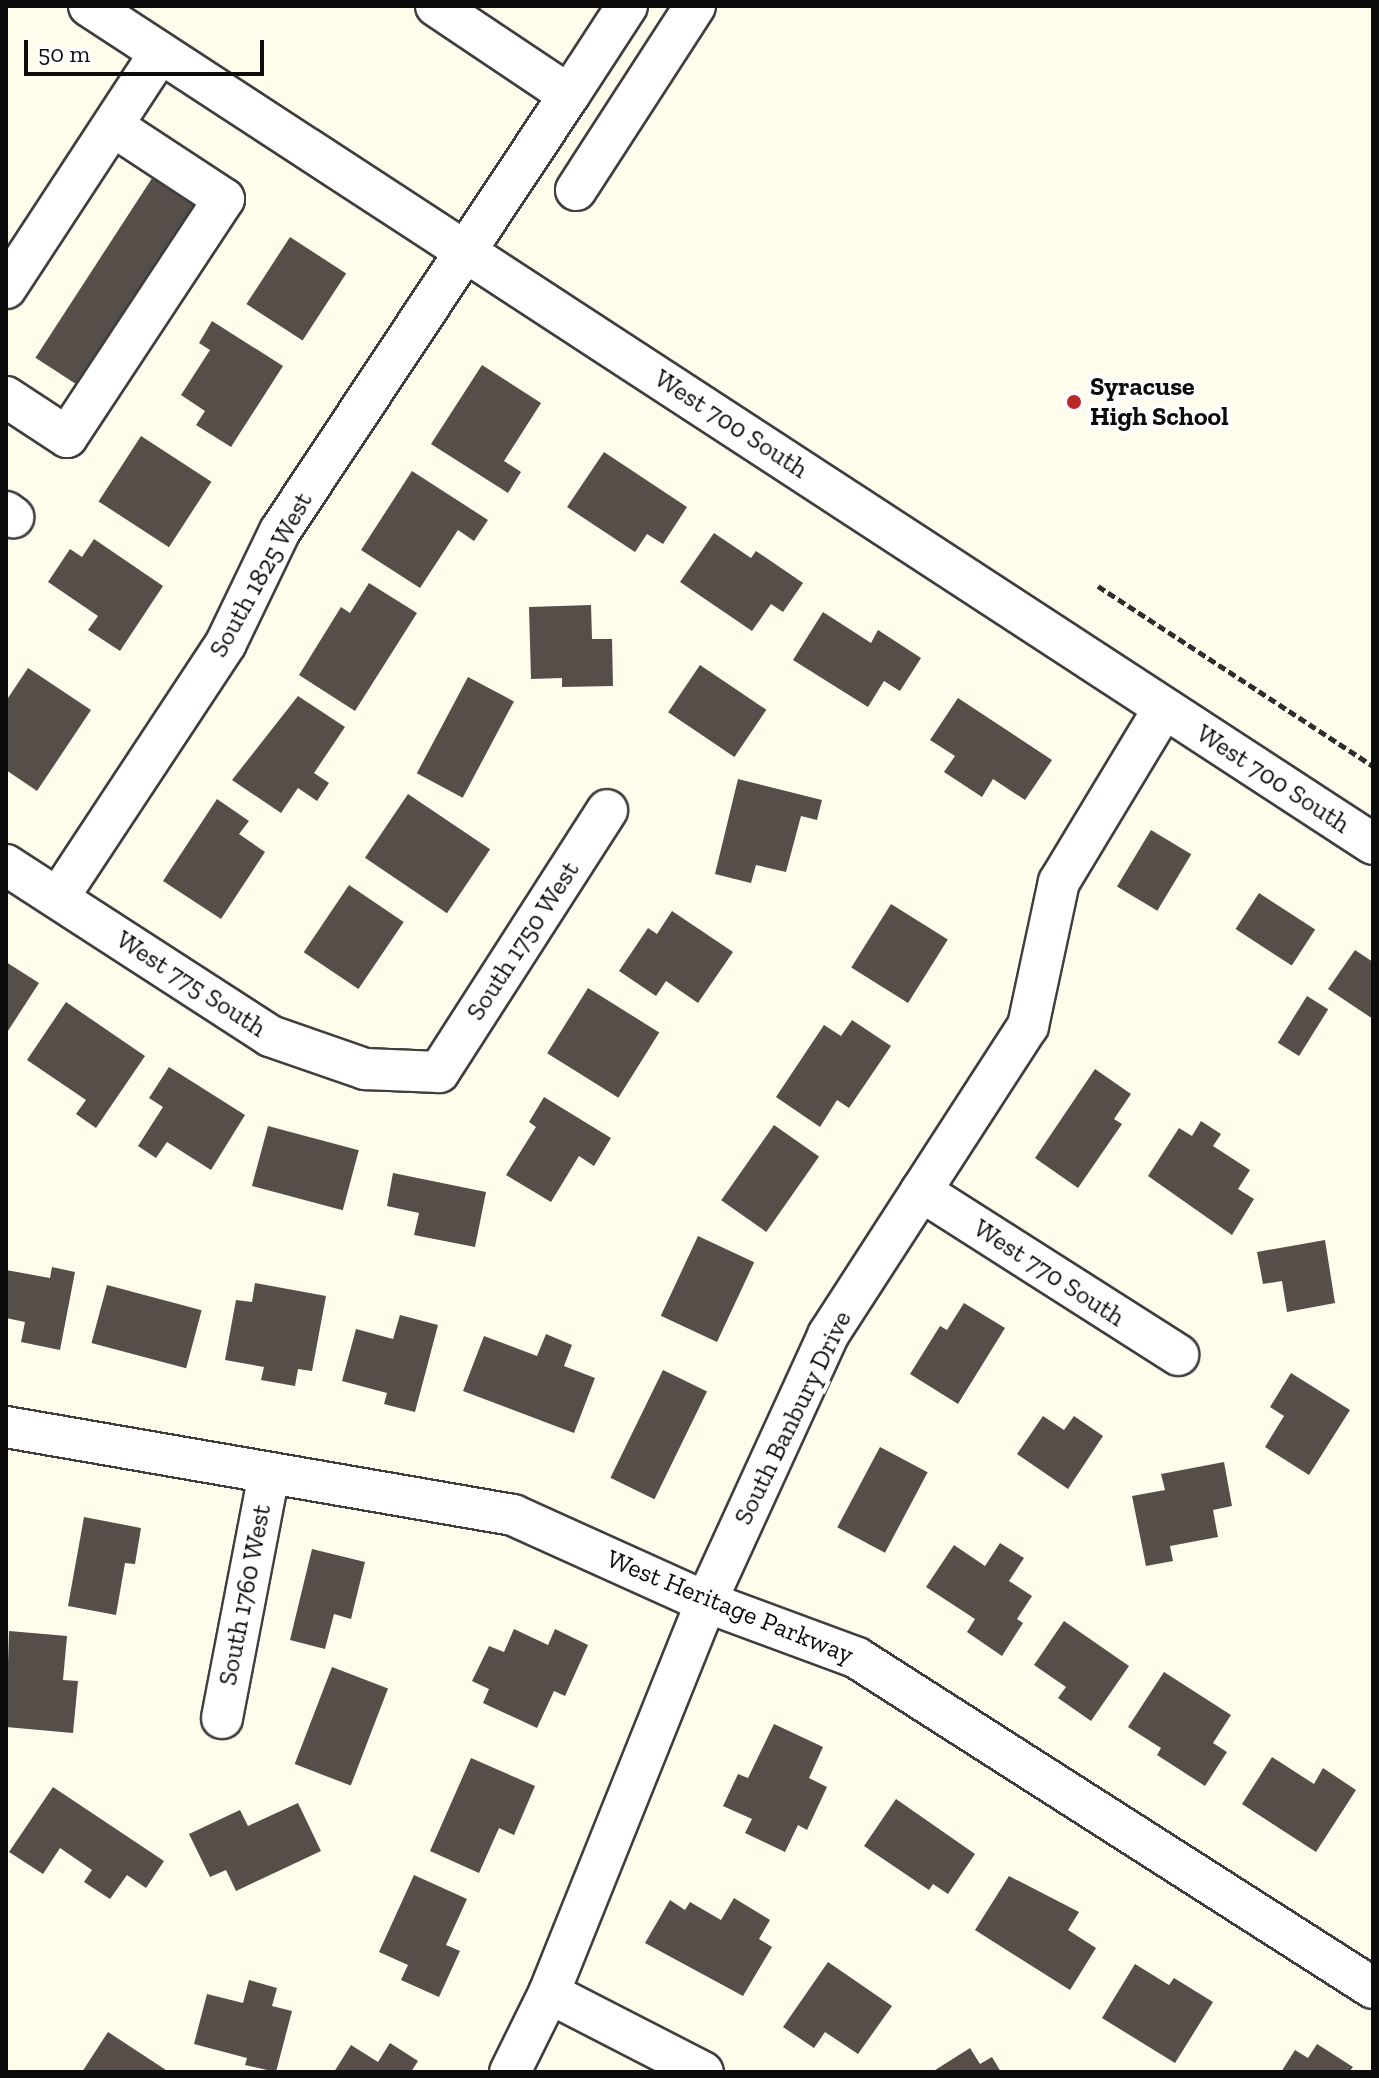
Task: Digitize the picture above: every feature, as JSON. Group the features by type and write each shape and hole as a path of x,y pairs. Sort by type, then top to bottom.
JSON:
{"street":[{"name":"West 700 South","path":"89,6 1373,844"},
{"path":"436,6 575,85 629,107"},
{"name":"South 1825 West","path":"58,898 226,643 280,531 627,6"},
{"path":"576,190 695,6"},
{"path":"6,288 160,53"},
{"path":"6,397 67,437 224,199 113,126"},
{"name":"South Banbury Drive","path":"510,2072 549,1993 706,1602 828,1335 1028,1026 1059,882 1164,708"},
{"name":"South 1750 West","path":"439,1072 607,810"},
{"name":"West 775 South","path":"6,865 270,1036 365,1069 439,1072"},
{"name":"West 770 South","path":"921,1191 1178,1355"},
{"name":"West Heritage Parkway","path":"6,1427 513,1515 706,1602 857,1658 1373,1988"},
{"name":"South 1760 West","path":"222,1718 269,1473"},
{"path":"549,1993 703,2072"}],"path":[{"path":"1098,586 1373,766"}],"building":[{"path":"158,169 211,203 88,392 35,358"},
{"path":"290,237 346,273 303,341 246,304"},
{"path":"212,321 283,366 231,447 196,425 205,411 181,395 210,350 199,343"},
{"path":"482,365 541,403 504,461 521,472 508,493 431,444"},
{"path":"141,436 211,482 169,547 99,501"},
{"path":"604,452 687,507 663,544 647,534 635,552 567,507"},
{"path":"412,471 488,520 474,541 458,530 420,588 361,550"},
{"path":"714,533 751,558 756,551 803,583 783,612 771,604 752,631 680,582"},
{"path":"94,539 163,586 120,651 88,630 98,616 48,582 70,549 82,557"},
{"path":"369,583 417,613 355,711 299,675 341,607 350,613"},
{"path":"591,605 592,639 612,639 613,686 562,687 562,678 531,679 529,607"},
{"path":"823,612 871,643 878,630 921,658 900,691 884,681 868,707 793,660"},
{"path":"700,665 766,710 734,757 668,712"},
{"path":"28,668 91,710 37,791 6,770 6,701"},
{"path":"468,677 514,701 463,798 417,773"},
{"path":"298,696 345,727 314,773 329,783 317,801 298,788 281,813 232,780"},
{"path":"958,698 1052,760 1025,800 993,779 982,797 944,772 955,756 930,740"},
{"path":"738,779 822,800 817,820 801,816 786,872 756,865 751,883 715,874"},
{"path":"408,794 490,849 447,913 365,858"},
{"path":"217,799 249,821 239,834 265,852 221,919 163,881"},
{"path":"1151,830 1191,854 1157,911 1117,887"},
{"path":"349,885 404,922 358,989 304,952"},
{"path":"1259,893 1315,929 1292,966 1236,929"},
{"path":"891,904 948,940 908,1003 851,968"},
{"path":"672,911 733,952 698,1003 666,981 656,996 619,971 648,928 657,934"},
{"path":"1355,950 1373,962 1373,1019 1328,989"},
{"path":"6,962 39,983 6,1034"},
{"path":"588,988 659,1033 618,1098 547,1053"},
{"path":"1307,996 1328,1009 1299,1056 1278,1043"},
{"path":"66,1002 145,1056 96,1128 76,1114 86,1100 27,1060"},
{"path":"852,1020 891,1046 849,1108 837,1100 820,1127 776,1097 824,1025 841,1036"},
{"path":"169,1067 245,1115 211,1170 167,1142 156,1158 138,1146 163,1107 149,1098"},
{"path":"1095,1069 1131,1094 1114,1119 1122,1124 1078,1188 1035,1158"},
{"path":"544,1097 611,1138 594,1166 579,1156 551,1202 506,1175 536,1127 529,1122"},
{"path":"1201,1121 1221,1134 1213,1146 1250,1170 1238,1189 1254,1199 1232,1235 1148,1176 1179,1128 1192,1136"},
{"path":"774,1125 819,1157 766,1232 721,1200"},
{"path":"268,1126 359,1150 343,1210 252,1186"},
{"path":"393,1173 486,1192 475,1247 414,1235 419,1213 387,1206"},
{"path":"698,1236 754,1262 717,1342 661,1316"},
{"path":"1325,1240 1335,1303 1287,1312 1282,1281 1263,1284 1257,1252"},
{"path":"52,1267 75,1272 60,1350 21,1342 25,1322 6,1318 6,1270 50,1278"},
{"path":"255,1283 326,1296 312,1371 298,1369 295,1386 261,1380 264,1367 225,1360 236,1300 252,1302"},
{"path":"107,1285 202,1310 186,1368 91,1343"},
{"path":"964,1303 1005,1328 958,1404 910,1374 940,1326 947,1330"},
{"path":"400,1315 438,1325 415,1412 384,1404 387,1393 342,1381 356,1329 393,1339"},
{"path":"546,1334 572,1345 564,1366 595,1378 574,1433 463,1391 484,1336 537,1356"},
{"path":"663,1370 707,1391 654,1499 610,1478"},
{"path":"1291,1373 1350,1410 1309,1475 1265,1447 1284,1416 1270,1407"},
{"path":"1043,1416 1064,1430 1074,1416 1103,1436 1068,1489 1017,1454"},
{"path":"880,1447 928,1472 885,1553 837,1527"},
{"path":"1224,1462 1232,1506 1213,1510 1218,1537 1170,1546 1173,1561 1146,1566 1132,1496 1165,1490 1161,1474"},
{"path":"84,1517 141,1528 135,1564 125,1563 116,1615 68,1606"},
{"path":"1000,1543 1024,1558 1009,1581 1032,1596 1017,1619 1023,1623 1002,1656 967,1632 975,1619 926,1587 954,1545 985,1566"},
{"path":"312,1549 365,1562 351,1619 334,1614 325,1649 290,1640"},
{"path":"1064,1621 1129,1666 1091,1721 1058,1698 1066,1687 1034,1665"},
{"path":"514,1629 548,1645 555,1629 588,1645 565,1696 554,1691 537,1728 483,1703 489,1689 472,1681 489,1646 504,1652"},
{"path":"9,1631 67,1636 63,1680 78,1681 73,1733 6,1727"},
{"path":"332,1667 388,1689 351,1786 295,1764"},
{"path":"1164,1672 1231,1715 1213,1743 1227,1752 1205,1786 1157,1755 1161,1748 1128,1727"},
{"path":"774,1724 823,1747 809,1778 827,1787 807,1830 798,1825 785,1852 745,1833 752,1819 723,1806 738,1774 748,1778"},
{"path":"1272,1757 1314,1784 1323,1768 1356,1790 1316,1852 1242,1804"},
{"path":"471,1758 535,1786 514,1835 499,1828 479,1873 430,1851"},
{"path":"53,1787 164,1861 146,1888 127,1875 110,1899 84,1882 92,1870 60,1848 43,1874 9,1852"},
{"path":"896,1799 975,1854 948,1894 933,1884 929,1890 864,1846"},
{"path":"298,1803 321,1851 236,1891 226,1870 210,1877 189,1834 240,1810 248,1826"},
{"path":"414,1875 467,1899 446,1945 460,1951 439,1997 401,1980 408,1965 379,1952"},
{"path":"1009,1876 1079,1912 1068,1930 1096,1948 1070,1990 975,1930"},
{"path":"734,1898 770,1920 759,1939 772,1947 743,1996 645,1943 670,1900 685,1910 690,1902 721,1920"},
{"path":"828,1962 892,2006 858,2054 825,2032 814,2048 783,2027"},
{"path":"1135,1964 1169,1985 1174,1978 1213,2002 1175,2063 1102,2018"},
{"path":"249,1980 277,1988 272,2006 292,2011 276,2072 245,2065 247,2058 194,2044 207,1994 243,2003"},
{"path":"108,2032 169,2072 82,2072"},
{"path":"390,2043 418,2061 411,2072 334,2072 351,2045 378,2062"},
{"path":"1317,2044 1353,2067 1349,2072 1281,2072 1295,2050 1308,2058"},
{"path":"970,2048 980,2064 992,2057 1001,2072 932,2072"}],"place":[{"name":"Syracuse High School","path":"1074,402"}]}
